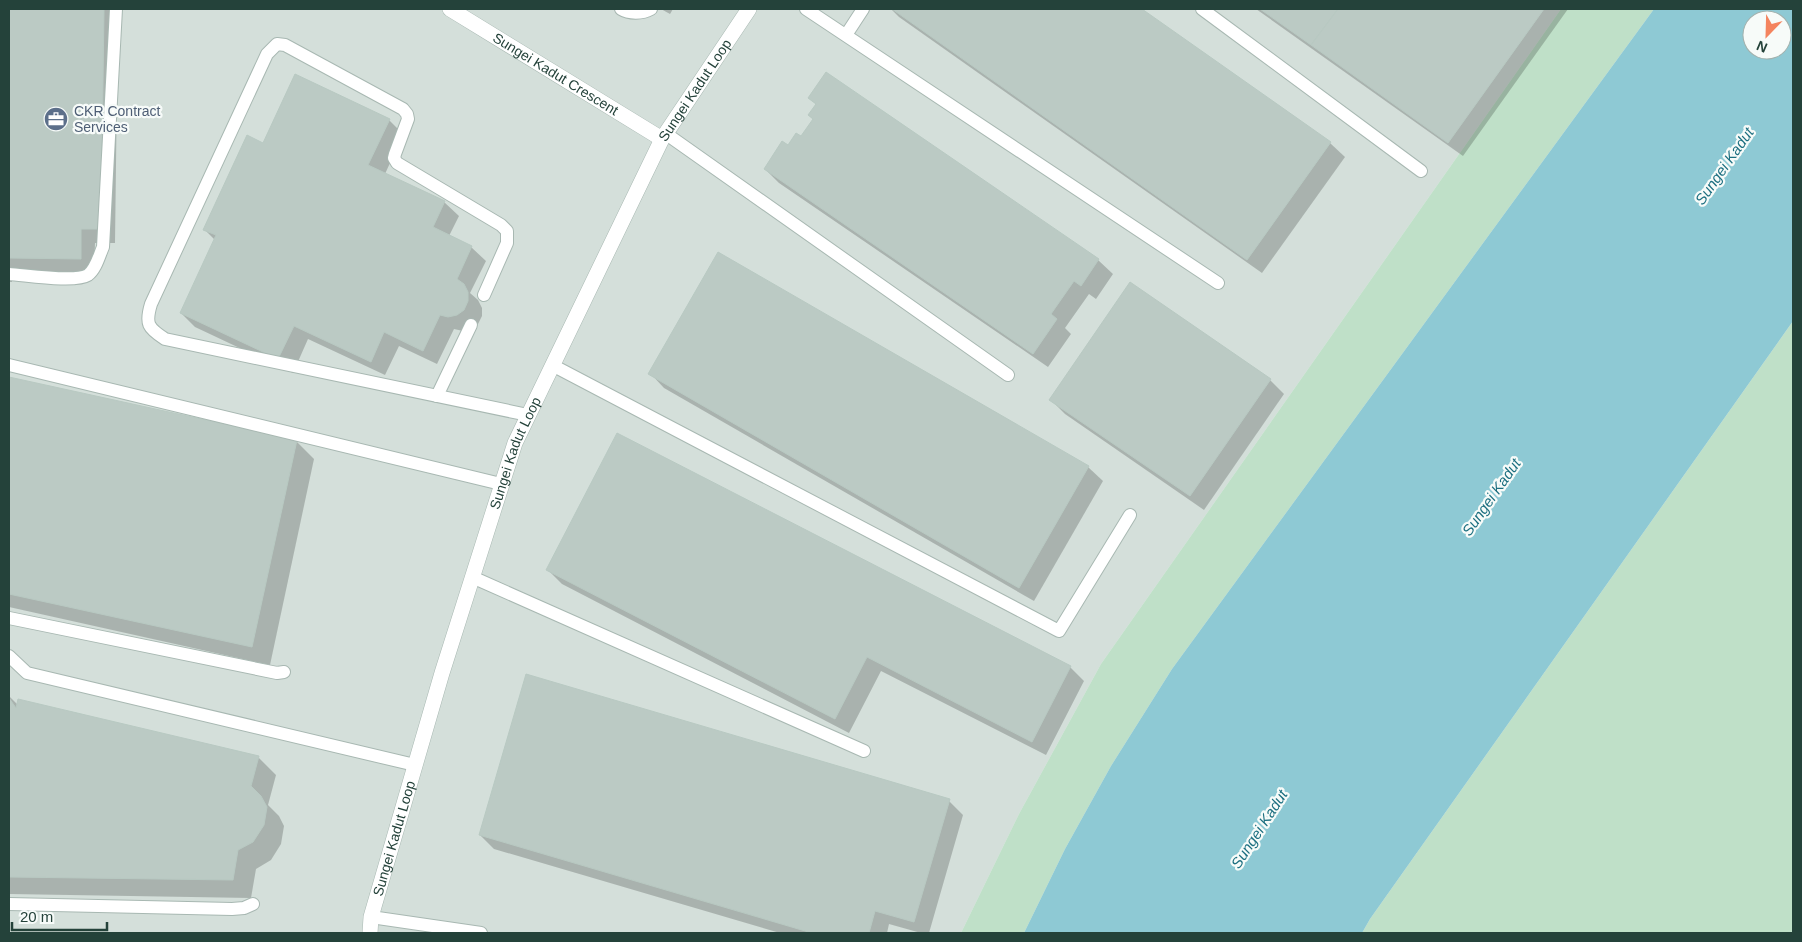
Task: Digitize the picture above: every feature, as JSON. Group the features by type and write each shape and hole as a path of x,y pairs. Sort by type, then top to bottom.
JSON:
{"street":[{"name":"Sungei Kadut Crescent","path":"450,9 664,136"},
{"name":"Sungei Kadut Loop","path":"370,933 371,917 415,765 515,443 664,136 749,9"}],"lane":[{"path":"9,274 78,279 89,274 96,265 103,247 116,9"},
{"path":"621,9 626,12 645,13 651,9"},
{"path":"806,9 1218,283"},
{"path":"846,35 863,9"},
{"path":"1202,9 1421,171"},
{"path":"484,296 507,243 507,231 501,225 397,163 394,158 408,114 403,109 285,45 277,44 267,54 151,304 148,325 154,332 165,339 528,415"},
{"path":"664,136 1008,375"},
{"path":"437,396 471,325"},
{"path":"9,365 501,484"},
{"path":"552,365 1059,631 1130,515"},
{"path":"472,577 864,750"},
{"path":"9,618 277,674 284,672"},
{"path":"9,656 27,673 415,765"},
{"path":"9,904 232,909 244,908 253,904"},
{"path":"371,917 481,933"}],"shaded area":[{"path":"9,9 1561,9 1101,664 1019,814 961,933 9,933"}],"green space":[{"path":"1561,9 1654,9 1172,669 1111,766 1065,849 1024,933 961,933 1019,814 1101,664"},
{"path":"1793,321 1793,933 1362,933 1370,919"}],"water":[{"name":"Sungei Kadut","path":"1654,9 1793,9 1793,321 1370,919 1362,933 1024,933 1065,849 1111,766 1172,669"}],"building":[{"name":"CKR Contract Services","path":"9,9 104,9 101,229 81,229 81,259 9,258"},
{"path":"892,9 1142,9 1331,142 1247,260"},
{"path":"1260,9 1338,9 1311,45"},
{"path":"1338,9 1544,9 1448,143 1311,45"},
{"path":"826,72 1099,259 1081,286 1074,281 1051,314 1057,319 1033,354 764,169 782,141 788,145 796,133 801,136 813,119 808,115 816,104 808,98"},
{"path":"295,74 390,119 368,165 445,201 433,227 472,246 457,279 464,284 468,292 468,301 464,310 457,315 448,317 440,315 423,351 384,332 371,362 294,326 278,359 180,313 216,235 203,230 247,135 263,143"},
{"path":"718,252 1089,466 1019,588 648,374"},
{"path":"1130,282 1271,379 1190,496 1049,400"},
{"path":"9,377 297,440 252,647 9,594"},
{"path":"617,433 1071,666 1032,742 867,657 835,719 546,570"},
{"path":"526,674 950,799 914,922 875,911 869,933 812,933 479,835"},
{"path":"9,698 16,708 18,699 259,756 251,786 261,796 267,807 264,825 253,842 238,850 233,880 9,877"}],"place":[{"name":"CKR Contract Services","path":"56,119"}]}
